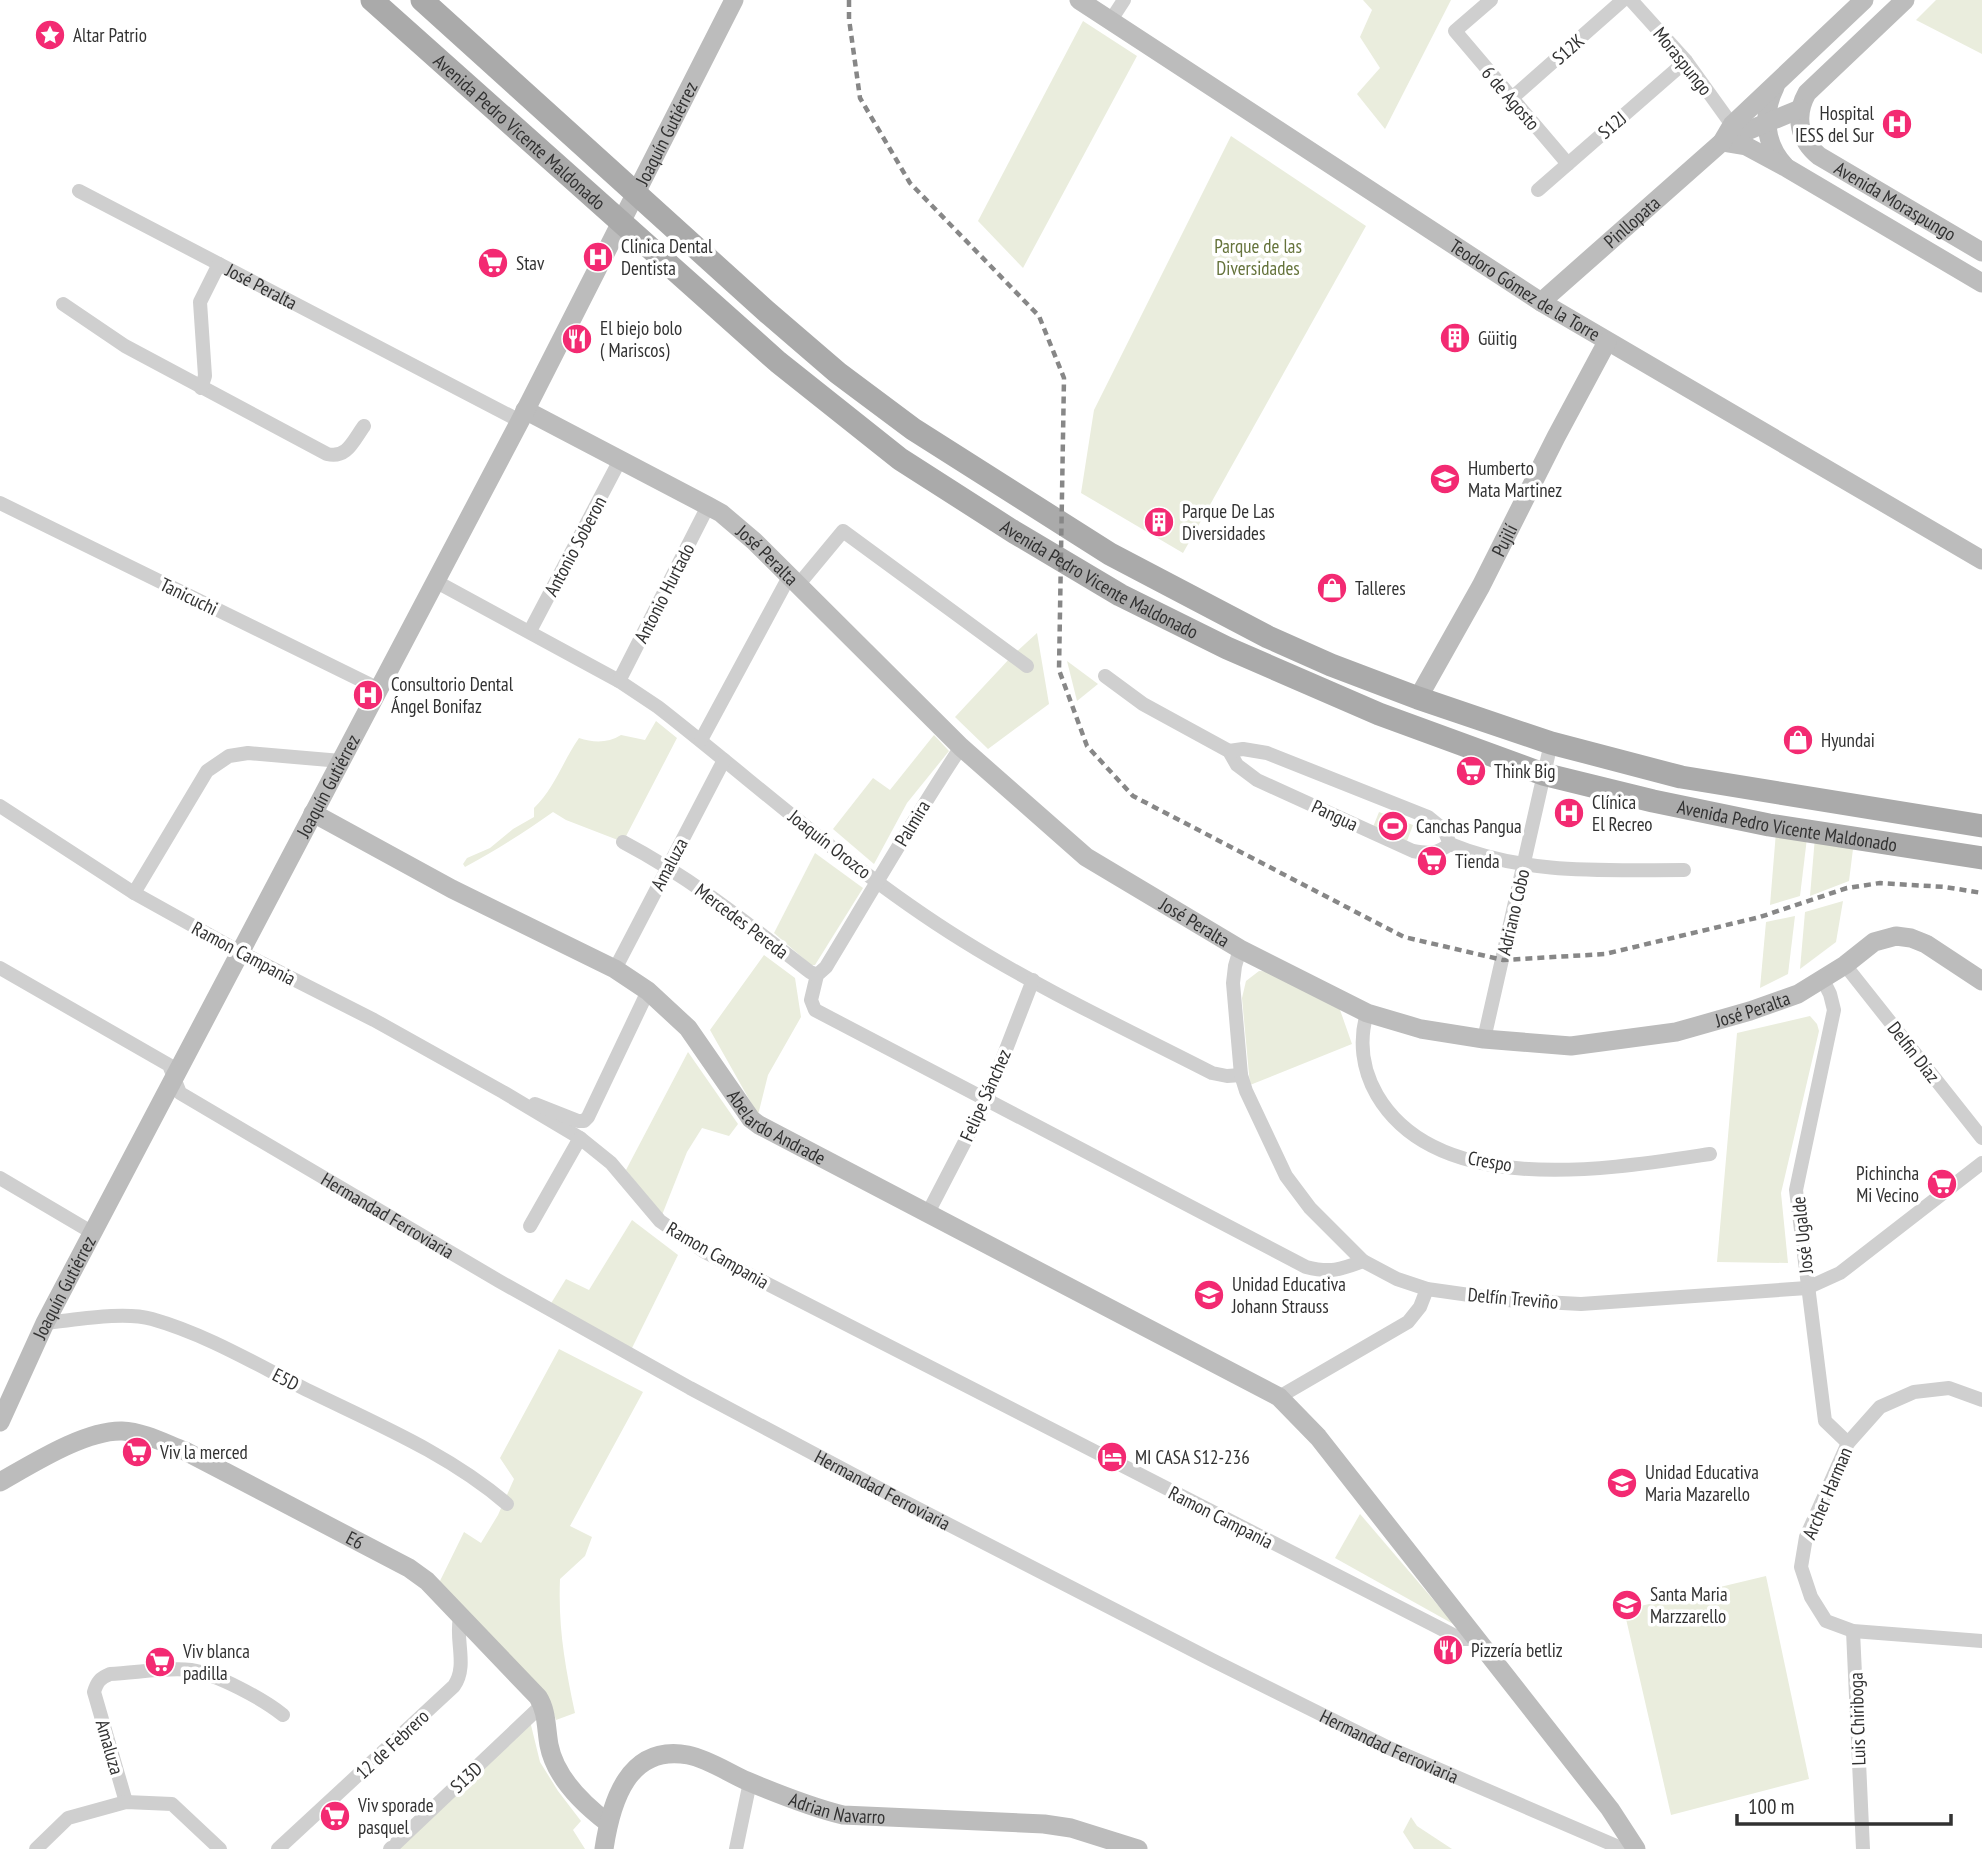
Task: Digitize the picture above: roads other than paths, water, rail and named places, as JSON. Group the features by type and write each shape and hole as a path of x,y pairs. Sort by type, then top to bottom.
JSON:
{"main road":[{"name":"Avenida Pedro Vicente Maldonado","path":"373,0 778,362 900,459 1014,533 1120,595 1227,648 1379,714 1543,774 1653,801 1769,825 1982,858"},
{"name":"Avenida Pedro Vicente Maldonado","path":"422,0 838,373 913,429 1110,554 1268,637 1418,698 1551,743 1681,777 1982,826"}],"street":[{"name":"Joaquín Gutiérrez","path":"0,1422 45,1323 523,416 734,0"},
{"name":"Teodoro Gómez de la Torre","path":"1079,0 1541,302 1982,561"},
{"path":"1111,20 1124,0"},
{"name":"6 de Agosto","path":"1491,0 1455,31 1568,164"},
{"name":"S12K","path":"1512,98 1623,0"},
{"name":"Moraspungo","path":"1631,0 1686,61 1727,133"},
{"name":"Pinllopata","path":"1541,302 1727,133 1784,74 1864,0"},
{"path":"1800,109 1813,86 1905,0"},
{"name":"S12J","path":"1538,190 1686,61"},
{"name":"Pinllopata","path":"1766,123 1769,102 1784,74"},
{"name":"Pinllopata","path":"1727,133 1766,123 1800,109"},
{"name":"Avenida Moraspungo","path":"1800,109 1801,130 1811,150 1982,252"},
{"name":"Avenida Moraspungo","path":"1766,123 1772,148 1787,168"},
{"name":"Avenida Moraspungo","path":"1727,133 1982,283"},
{"name":"José Peralta","path":"79,191 219,264 523,416 620,460 708,506 744,531 961,747 1086,857 1240,949 1367,1013 1421,1028 1484,1039 1571,1046 1676,1032 1798,994 1846,965 1874,942 1884,938 1904,937 1926,944 1982,981"},
{"path":"201,388 205,376 200,302 219,264"},
{"path":"63,304 125,346 327,454 337,456 346,453 364,426"},
{"name":"Pujilí","path":"1418,698 1481,586 1607,342"},
{"name":"Antonio Soberon","path":"530,631 620,460"},
{"name":"Tanicuchi","path":"0,503 379,689"},
{"name":"Antonio Hurtado","path":"619,681 708,506"},
{"path":"701,740 794,580 843,530 1027,666"},
{"name":"Joaquín Orozco","path":"435,582 619,681 701,740 878,882 962,940 1212,1073 1241,1075"},
{"name":"Pangua","path":"1105,676 1143,704 1229,751 1237,765 1257,780 1413,851 1428,854 1440,852 1450,844"},
{"name":"Adriano Cobo","path":"1484,1039 1551,743"},
{"name":"Palmira","path":"817,975 826,967 914,817 961,747"},
{"name":"Pangua","path":"1229,751 1243,749 1267,753 1428,817 1444,830 1450,844 1479,856 1524,865 1574,870 1684,870"},
{"path":"134,894 207,771 229,756 248,753 341,761"},
{"name":"Amaluza","path":"615,969 724,760"},
{"name":"Ramon Campania","path":"0,806 134,894 374,1020 580,1138 611,1163 660,1221 705,1252 1461,1639 1476,1639"},
{"name":"Abelardo Andrade","path":"313,813 452,889 615,969 648,991 685,1024 751,1119 759,1125 1279,1397"},
{"name":"Mercedes Pereda","path":"623,842 668,866 817,975"},
{"name":"Delfín Treviño","path":"1240,949 1233,983 1241,1075 1267,1140 1286,1176 1310,1208 1363,1261 1397,1279 1427,1289 1504,1300 1581,1304 1807,1288 1840,1273 1982,1163"},
{"name":"Delfin Díaz","path":"1846,965 1982,1138"},
{"path":"0,968 169,1065 174,1079"},
{"path":"817,975 811,1000 815,1010 986,1101 1306,1267 1321,1271 1339,1271 1363,1261"},
{"name":"Felipe Sánchez","path":"931,1207 986,1101 1033,980"},
{"name":"José Ugalde","path":"1823,980 1834,1010 1796,1190 1825,1421 1848,1443"},
{"path":"526,1106 542,1105 578,1121 589,1117 648,991"},
{"name":"Crespo","path":"1367,1013 1362,1031 1362,1052 1373,1087 1384,1106 1398,1122 1432,1146 1450,1154 1519,1167 1567,1170 1632,1166 1710,1154"},
{"name":"Hermandad Ferroviaria","path":"174,1079 180,1093 487,1274 690,1388 1017,1560 1365,1736 1623,1849"},
{"path":"530,1226 580,1138"},
{"path":"0,1178 93,1233"},
{"path":"1427,1289 1420,1307 1408,1322 1279,1397 1318,1437 1610,1810 1636,1849"},
{"name":"E5D","path":"45,1323 102,1317 150,1319 209,1341 413,1443 485,1485 508,1504"},
{"name":"Archer Harman","path":"1853,1631 1826,1621 1811,1597 1801,1567 1806,1536 1848,1443 1880,1407 1913,1392 1949,1388 1982,1400"},
{"name":"E6","path":"0,1482 52,1453 96,1435 120,1431 146,1435 185,1451 409,1568 427,1581 543,1704"},
{"name":"12 de Febrero","path":"278,1849 454,1686 461,1671 457,1630 460,1618"},
{"path":"1853,1631 1982,1641"},
{"name":"Luis Chiriboga","path":"1853,1631 1863,1849"},
{"name":"Amaluza","path":"126,1802 94,1692 103,1677 110,1674 192,1670 244,1691 270,1704 283,1715"},
{"path":"543,1704 549,1748 563,1778 587,1808 608,1823"},
{"name":"S13D","path":"390,1849 543,1704"},
{"name":"Adrian Navarro","path":"604,1849 608,1823 621,1785 645,1760 672,1753 691,1755 750,1782 822,1810 843,1815 1044,1824 1071,1828 1138,1849"},
{"path":"737,1849 750,1782"},
{"path":"38,1848 68,1818 126,1802 172,1804 220,1849"}],"railway":[{"path":"849,0 849,19 860,98 910,183 1039,316 1064,378 1059,670 1087,746 1133,796 1404,937 1503,960 1605,954 1760,917 1847,888 1880,883 1945,887 1982,893"}],"place":[{"name":"Altar Patrio","path":"50,35"},
{"name":"Hospital IESS del Sur","path":"1897,124"},
{"name":"Clinica Dental Dentista","path":"598,257"},
{"name":"Stav","path":"493,263"},
{"name":"Güitig","path":"1455,338"},
{"name":"El biejo bolo ( Mariscos)","path":"577,339"},
{"name":"Humberto Mata Martinez","path":"1445,479"},
{"name":"Parque De Las Diversidades","path":"1159,522"},
{"name":"Talleres","path":"1332,588"},
{"name":"Consultorio Dental Ángel Bonifaz","path":"368,695"},
{"name":"Hyundai","path":"1798,740"},
{"name":"Think Big","path":"1471,771"},
{"name":"Clínica El Recreo","path":"1569,813"},
{"name":"Canchas Pangua","path":"1393,826"},
{"name":"Tienda","path":"1432,861"},
{"name":"Pichincha Mi Vecino","path":"1942,1184"},
{"name":"Unidad Educativa Johann Strauss","path":"1209,1295"},
{"name":"Viv la merced","path":"137,1452"},
{"name":"MI CASA S12-236","path":"1112,1457"},
{"name":"Unidad Educativa Maria Mazarello","path":"1622,1483"},
{"name":"Santa Maria Marzzarello","path":"1627,1605"},
{"name":"Pizzería betliz","path":"1448,1650"},
{"name":"Viv blanca padilla","path":"160,1662"},
{"name":"Viv sporade pasquel","path":"335,1816"}],"park label":[{"name":"Parque de las Diversidades","path":"1258,257"}]}
